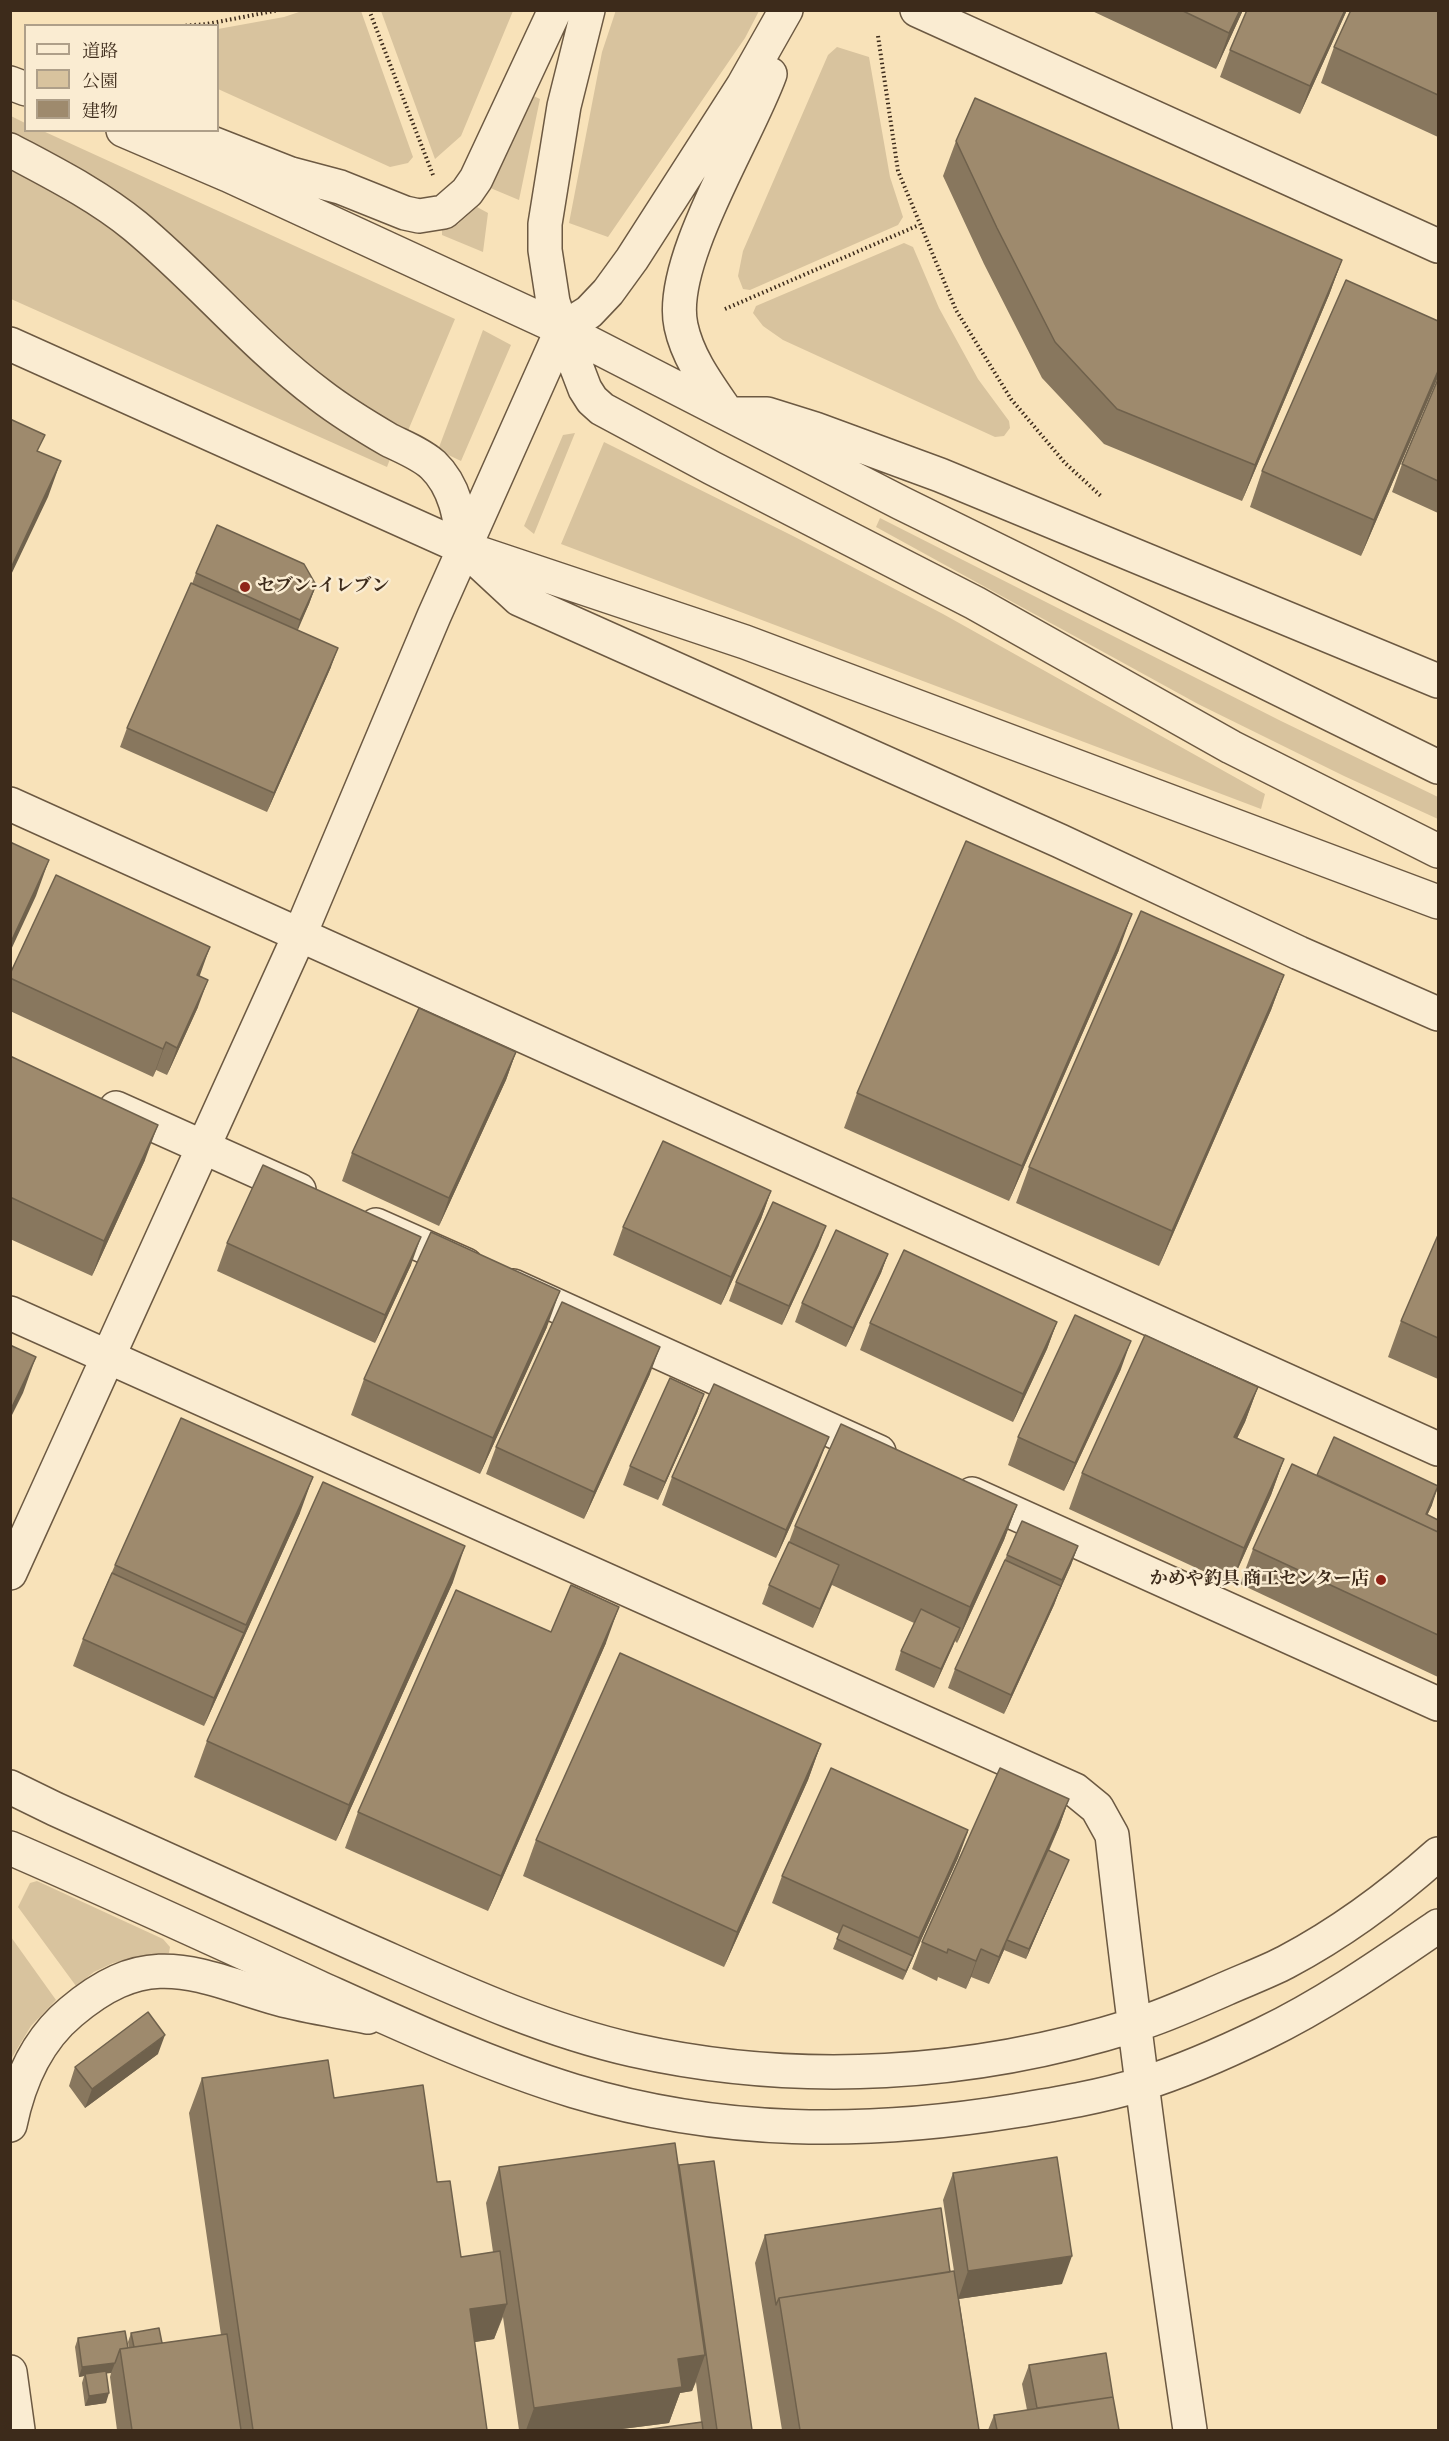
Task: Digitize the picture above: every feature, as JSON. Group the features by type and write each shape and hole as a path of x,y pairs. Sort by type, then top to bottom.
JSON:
{"street":[{"path":"184,132 291,174 340,187 405,213 419,216 444,212 467,192 480,171 555,10"},
{"path":"588,10 564,106 545,224 548,276 562,329 585,389 592,400 602,409 712,468 975,603 1231,747 1438,851"},
{"path":"10,1573 300,934 464,548 562,329 589,312 608,292 632,259 743,86 786,10"},
{"path":"728,414 699,371 685,341 679,299 694,245 767,82 792,10"},
{"path":"917,10 1438,246"},
{"path":"128,132 228,175 562,329 901,503 1438,767"},
{"path":"10,150 70,182 133,225 167,254 261,346 320,395 364,426 432,464 454,496 460,516 464,548 519,599 1438,1014"},
{"path":"10,344 464,548 745,642 1438,902"},
{"path":"728,414 767,414 815,429 930,472 1438,681"},
{"path":"10,804 1438,1449"},
{"path":"1299,953 1405,984 1438,999"},
{"path":"86,1094 903,1462"},
{"path":"10,1313 1075,1790 1097,1808 1112,1835 1147,2134 1190,2430"},
{"path":"947,1482 1438,1704"},
{"path":"10,1787 54,1809 476,1997 557,2028 632,2049 703,2062 786,2071 883,2072 957,2066 1136,2025 1286,1962 1359,1916 1405,1883 1438,1854"},
{"path":"10,1848 399,2024 502,2066 576,2091 693,2118 750,2125 856,2128 918,2123 1073,2101 1142,2084 1262,2035 1322,2004 1438,1926"},
{"path":"10,2125 26,2071 45,2037 88,1997 130,1975 165,1971 200,1975 240,1985 281,2000 399,2024"},
{"path":"10,2372 18,2430"}],"path":[{"path":"207,24 279,10"},
{"path":"369,10 433,175"},
{"path":"878,36 898,171 956,310 1011,399 1065,463 1102,497"},
{"path":"725,309 919,225"}],"green space":[{"path":"305,10 361,11 413,157 408,163 390,167 219,89 219,29 284,17"},
{"path":"616,10 759,11 745,38 608,237 569,223 602,52"},
{"path":"381,11 513,11 461,136 435,159"},
{"path":"837,47 869,57 890,177 903,217 898,225 750,290 743,289 738,276 743,251 828,55"},
{"path":"529,94 540,99 519,200 488,187"},
{"path":"11,116 24,122 24,132 45,132 455,319 407,433 350,398 281,347 113,192 70,162 11,134"},
{"path":"10,170 70,202 142,252 249,355 305,405 346,434 390,459 387,467 11,299"},
{"path":"477,207 488,213 483,252 442,235 442,230 458,224"},
{"path":"904,243 913,247 939,308 978,379 1009,421 1010,428 1004,436 995,437 783,340 763,326 753,313 756,306"},
{"path":"483,330 511,345 461,461 438,450"},
{"path":"575,433 534,534 524,526 563,435"},
{"path":"604,442 943,614 1265,794 1261,809 561,544"},
{"path":"880,518 1281,721 1438,797 1438,819 1344,776 1198,704 876,527"},
{"path":"37,1881 163,1939 170,1947 169,1953 113,1963 94,1972 76,1986 18,1907 30,1883"},
{"path":"11,1937 56,2000 31,2026 11,2059"}],"building":[{"path":"1181,10 1240,10 1229,33"},
{"path":"1247,10 1345,10 1310,86 1230,50"},
{"path":"1351,10 1438,10 1438,95 1334,47"},
{"path":"975,98 1342,260 1255,465 1117,409 1055,342 956,141"},
{"path":"1346,280 1438,321 1438,371 1374,520 1262,471"},
{"path":"1438,379 1438,481 1402,464"},
{"path":"10,419 45,435 37,451 61,461 10,570"},
{"path":"217,525 304,564 316,585 300,620 196,573"},
{"path":"191,583 338,648 274,793 127,728"},
{"path":"966,841 1132,914 1022,1166 857,1093"},
{"path":"10,842 49,860 10,944"},
{"path":"56,875 210,947 197,975 208,980 177,1048 166,1042 163,1049 10,978"},
{"path":"1141,911 1284,975 1172,1231 1029,1167"},
{"path":"419,1008 516,1052 449,1198 352,1153"},
{"path":"10,1056 158,1125 104,1241 10,1197"},
{"path":"663,1141 771,1191 731,1277 623,1227"},
{"path":"263,1165 421,1237 385,1315 227,1243"},
{"path":"773,1202 826,1226 789,1306 736,1282"},
{"path":"836,1230 888,1254 853,1328 802,1303"},
{"path":"431,1232 560,1291 493,1438 364,1379"},
{"path":"1438,1235 1438,1338 1401,1321"},
{"path":"904,1250 1057,1322 1023,1394 870,1323"},
{"path":"562,1302 660,1347 594,1492 496,1447"},
{"path":"1075,1315 1131,1341 1075,1463 1018,1437"},
{"path":"1145,1335 1258,1387 1234,1437 1284,1459 1244,1548 1082,1473"},
{"path":"10,1345 36,1357 10,1411"},
{"path":"670,1378 704,1394 665,1482 630,1466"},
{"path":"714,1384 829,1437 786,1530 672,1477"},
{"path":"181,1418 313,1477 246,1625 115,1565"},
{"path":"841,1424 1017,1505 970,1607 795,1526"},
{"path":"1334,1437 1438,1486 1426,1514 1438,1520 1438,1532 1317,1475"},
{"path":"1292,1464 1438,1532 1438,1635 1253,1549"},
{"path":"323,1482 465,1546 349,1805 207,1741"},
{"path":"1022,1521 1078,1546 1062,1580 1007,1555"},
{"path":"789,1542 839,1565 820,1609 769,1585"},
{"path":"1005,1560 1061,1586 1011,1695 955,1669"},
{"path":"112,1573 244,1633 214,1698 83,1639"},
{"path":"571,1585 619,1607 501,1876 358,1812 456,1590 551,1632"},
{"path":"921,1609 960,1628 941,1669 901,1651"},
{"path":"620,1653 821,1744 737,1932 536,1840"},
{"path":"831,1768 968,1830 919,1938 782,1876"},
{"path":"1000,1768 1069,1799 999,1957 981,1949 976,1961 948,1949 947,1953 922,1942"},
{"path":"1048,1850 1069,1860 1029,1949 1007,1940"},
{"path":"843,1925 913,1956 906,1971 837,1939"},
{"path":"148,2012 165,2035 92,2089 75,2067"},
{"path":"328,2060 334,2098 423,2085 437,2182 450,2181 461,2257 500,2251 507,2304 470,2309 487,2430 253,2430 202,2078"},
{"path":"675,2143 705,2355 678,2359 682,2387 534,2408 499,2167"},
{"path":"1057,2157 1072,2256 968,2271 953,2173"},
{"path":"714,2161 752,2430 717,2430 679,2165"},
{"path":"941,2208 950,2272 779,2298 776,2305 765,2235"},
{"path":"954,2271 979,2430 800,2430 779,2298"},
{"path":"159,2328 162,2343 134,2347 131,2333"},
{"path":"125,2331 128,2348 120,2349 115,2363 82,2367 78,2338"},
{"path":"227,2334 241,2430 132,2430 120,2349"},
{"path":"1106,2353 1113,2397 1037,2408 1029,2365"},
{"path":"106,2371 109,2393 89,2396 85,2374"},
{"path":"1113,2397 1119,2430 997,2430 994,2415"},
{"path":"702,2422 703,2430 644,2430"}],"place":[{"name":"セブン-イレブン","path":"245,587"},
{"name":"かめや釣具 商工センター店","path":"1381,1580"}]}
